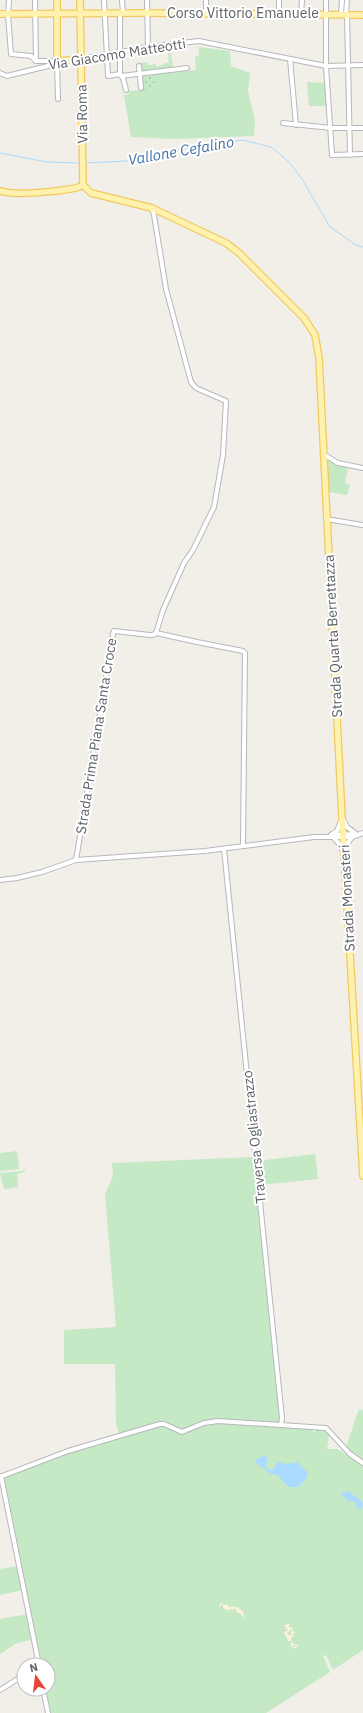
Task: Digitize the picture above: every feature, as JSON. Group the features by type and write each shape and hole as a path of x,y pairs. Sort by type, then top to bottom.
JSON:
{"main road":[{"path":"57,0 57,62"},
{"name":"Via Roma","path":"80,0 83,185"},
{"name":"Corso Vittorio Emanuele","path":"0,14 147,12 363,14"},
{"name":"Via Giacomo Matteotti","path":"57,62 81,59"},
{"path":"0,191 24,193 72,189 83,185"},
{"name":"Strada Quarta Berrettazza","path":"83,185 91,193 152,208 226,243 239,253 296,309 310,326 316,340 319,358 326,519 344,836"},
{"name":"Strada Monasteri","path":"344,836 363,1176"}],"street":[{"path":"9,0 8,14 12,55 33,56"},
{"path":"35,0 33,56 38,68"},
{"path":"104,0 108,76 140,74 187,68"},
{"path":"122,0 119,52 121,75 126,90"},
{"path":"147,0 148,47"},
{"path":"206,0 206,13"},
{"path":"279,0 279,14"},
{"path":"301,14 302,0"},
{"path":"326,0 326,66 332,155 363,154"},
{"path":"342,0 348,65 350,155"},
{"path":"344,14 347,0"},
{"name":"Via Giacomo Matteotti","path":"81,59 148,47 199,41 326,66 363,65"},
{"path":"290,59 296,125"},
{"path":"36,62 57,62 58,99"},
{"name":"Via Giacomo Matteotti","path":"0,74 7,76 57,62"},
{"path":"139,66 141,88"},
{"path":"283,123 331,128 363,128"},
{"path":"152,208 166,289 191,382 196,388 224,399 227,404 222,456 214,508 193,550 184,563 163,610 156,633"},
{"path":"323,454 338,463 363,468"},
{"path":"326,519 363,525"},
{"name":"Strada Prima Piana Santa Croce","path":"76,860 114,631 150,635 156,633 243,651 245,653 243,845"},
{"path":"342,818 353,835"},
{"path":"332,836 342,818"},
{"path":"0,880 17,878 42,872 76,860 224,849 243,845 362,833"},
{"path":"345,856 347,844 353,835"},
{"path":"332,836 340,845 345,856"},
{"name":"Traversa Ogliastrazzo","path":"224,849 282,1418 281,1425"},
{"path":"37,1657 0,1477 68,1452 160,1424 164,1424 182,1432 204,1423 218,1421 326,1428 350,1454 363,1463"},
{"path":"0,1690 16,1680"},
{"path":"45,1697 48,1713"}],"green space":[{"path":"199,47 230,51 231,66 250,73 248,91 255,120 254,136 175,139 131,137 124,95 129,94 128,91 157,89 152,75 196,70 195,57 199,56"},
{"path":"171,53 173,67 141,71 140,63 147,62 148,65 156,64 156,67 169,62 168,54"},
{"path":"152,75 157,89 144,90 142,77"},
{"path":"307,82 326,83 328,106 309,106"},
{"path":"326,458 348,467 345,483 350,485 347,495 328,492"},
{"path":"17,1151 19,1169 0,1171 0,1153"},
{"path":"315,1154 318,1179 260,1185 257,1161"},
{"path":"255,1157 281,1418 280,1423 221,1420 182,1430 177,1429 165,1421 119,1434 116,1423 115,1364 64,1364 64,1330 116,1327 105,1194 113,1176 112,1163"},
{"path":"26,1169 24,1172 17,1174 18,1187 4,1189 0,1173 21,1171"},
{"path":"359,1409 363,1410 363,1461 346,1447"},
{"path":"220,1423 313,1429 313,1432 315,1432 316,1429 326,1430 329,1435 327,1449 337,1449 363,1465 363,1650 333,1670 326,1655 323,1656 330,1672 266,1713 50,1713 47,1697 56,1697 56,1657 40,1657 3,1478 70,1453 160,1426 182,1434 204,1425"},
{"path":"18,1566 22,1585 20,1586 23,1590 0,1595 0,1569"},
{"path":"28,1614 32,1637 30,1638 31,1640 17,1643 0,1654 0,1619"}],"sand":[{"path":"222,1603 224,1605 227,1604 229,1607 232,1606 243,1610 244,1619 240,1613 237,1614 236,1609 231,1609 228,1611 227,1609 219,1606"},
{"path":"289,1624 290,1627 294,1629 289,1631 287,1634 289,1635 292,1631 295,1632 291,1639 293,1644 298,1645 295,1649 291,1646 291,1643 284,1633 286,1628 284,1625"}],"water":[{"path":"264,1455 268,1459 265,1466 267,1469 272,1470 278,1462 287,1464 297,1462 308,1473 306,1479 298,1487 288,1487 278,1475 271,1474 254,1461"},
{"path":"348,1491 362,1502 363,1506 361,1509 357,1508 355,1502 348,1501 344,1496 341,1496 341,1494"}],"waterway":[{"name":"Vallone Cefalino","path":"86,163 126,161 164,152 243,140 271,147 289,162 302,179 330,227 356,245 363,247"},
{"name":"Vallone Cefalino","path":"0,153 47,162 80,163"}]}
